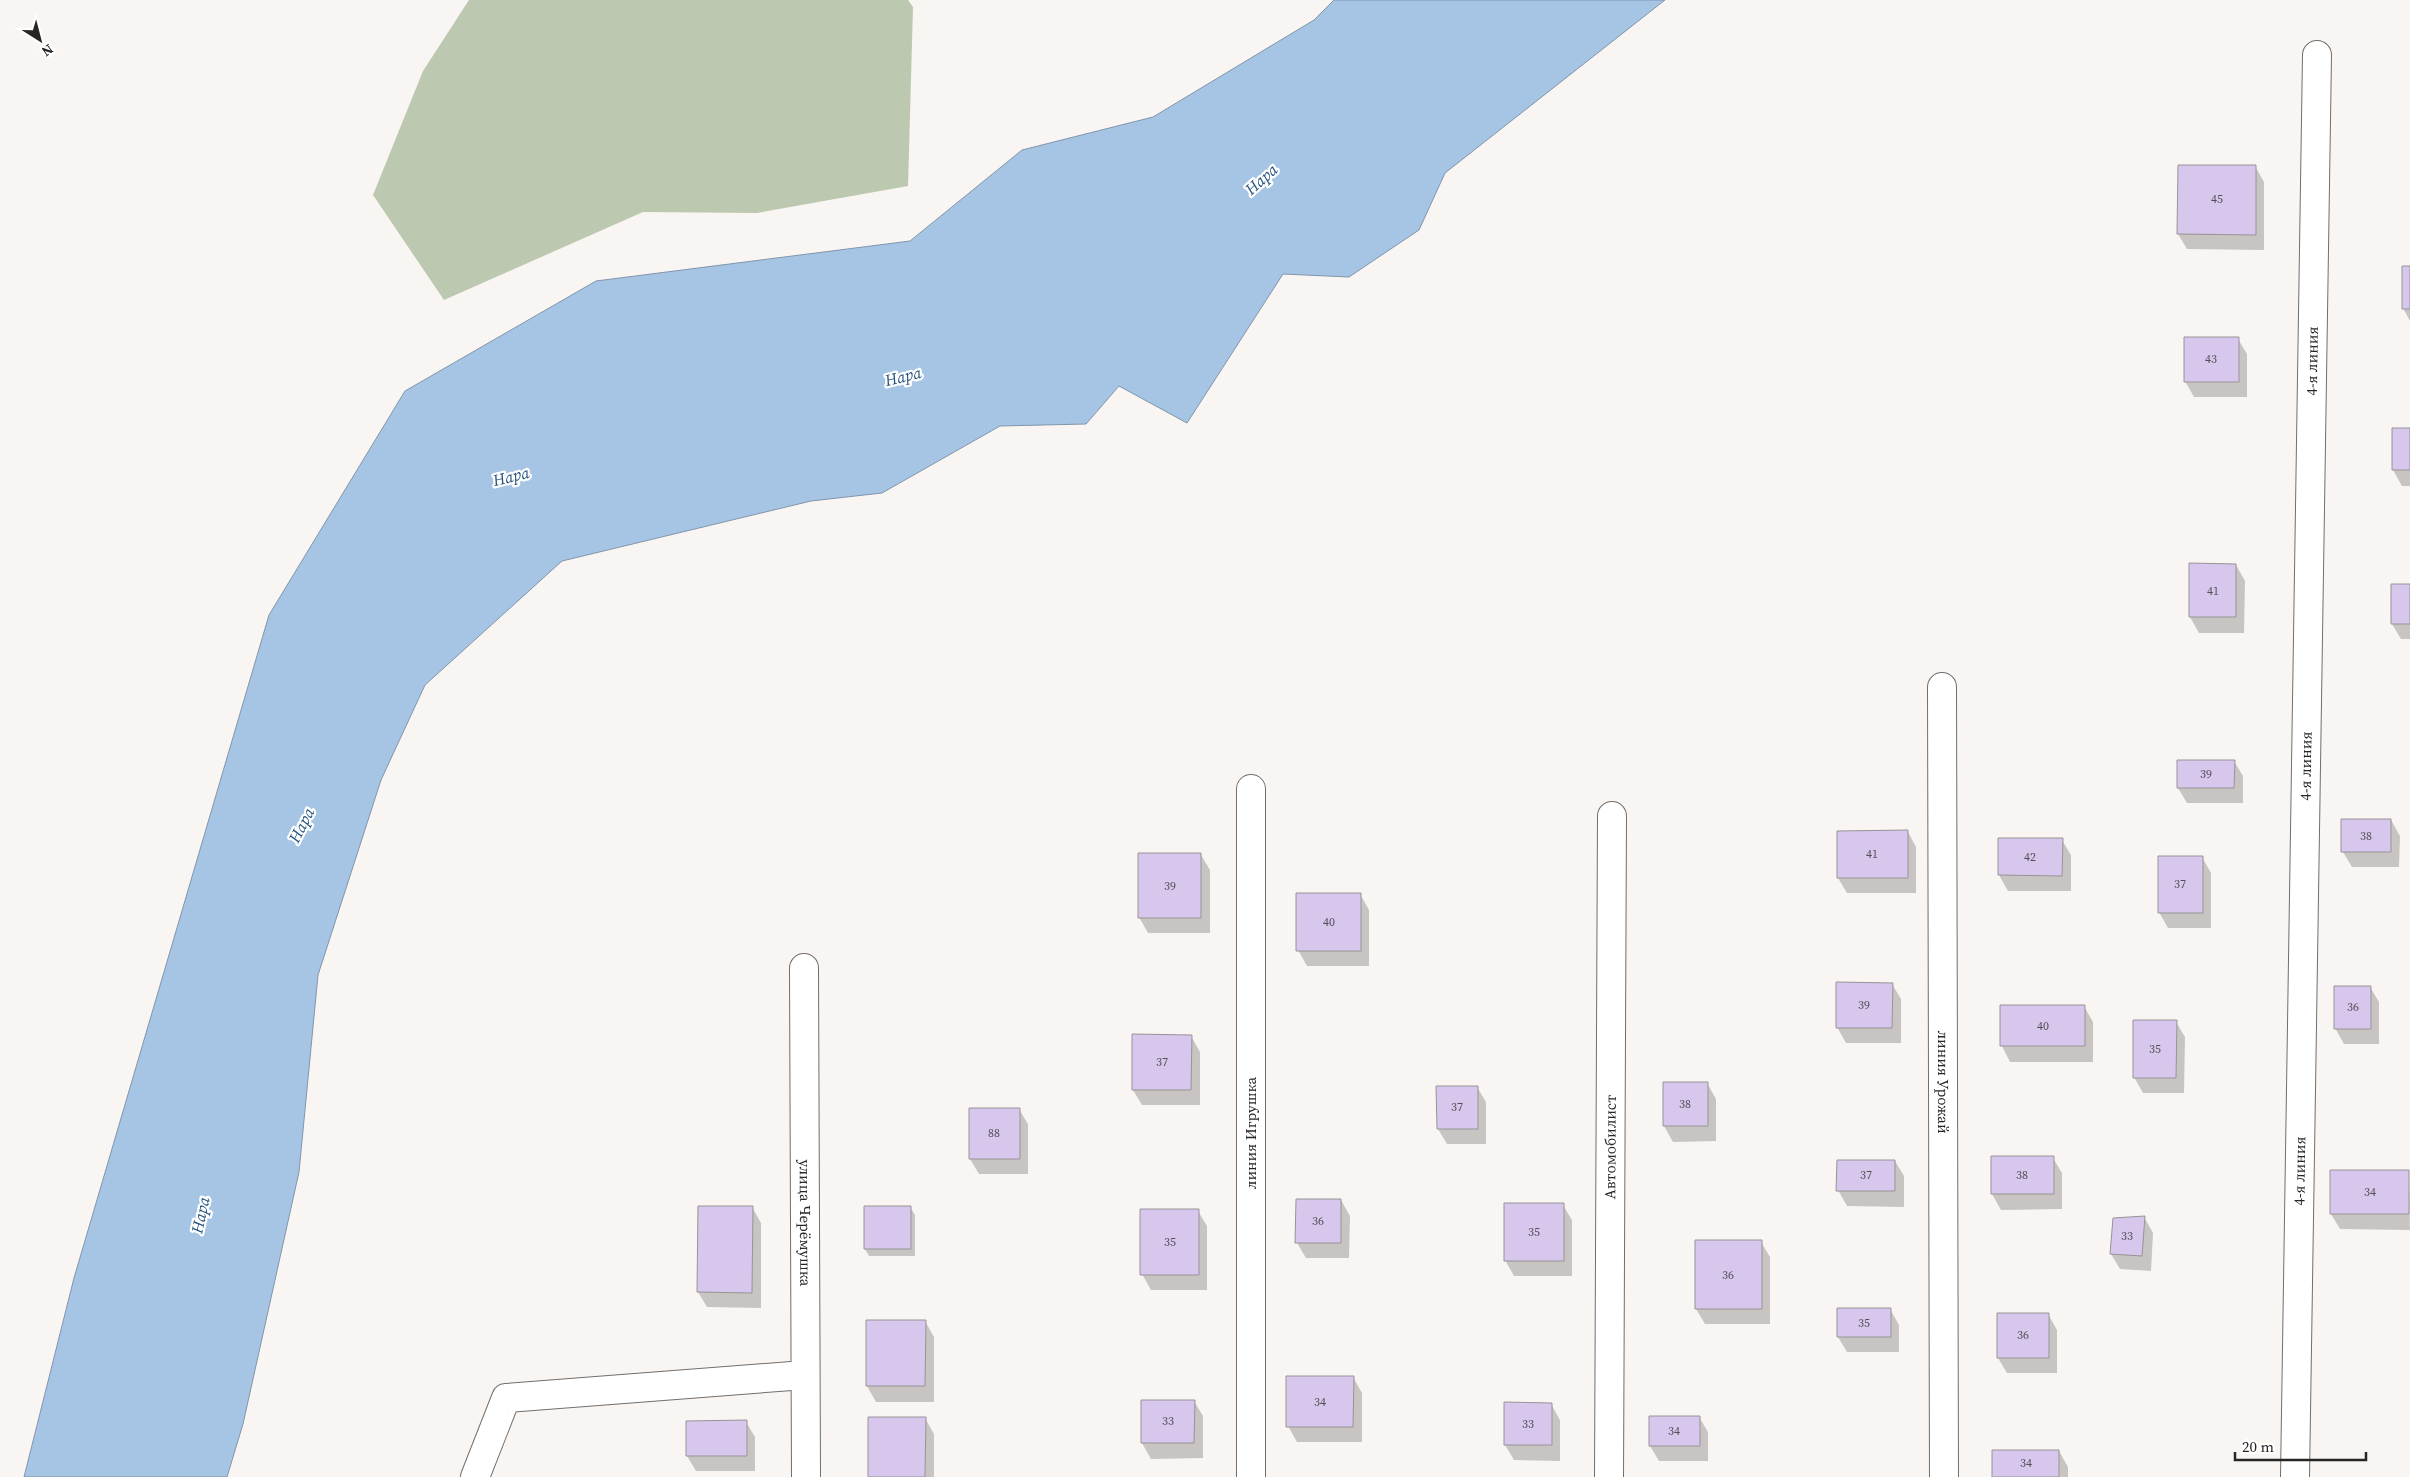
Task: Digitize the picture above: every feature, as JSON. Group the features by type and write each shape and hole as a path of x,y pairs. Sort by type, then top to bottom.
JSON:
{"street":[{"name":"4-я линия","path":"2295,1477 2317,54"},
{"name":"линия Урожай","path":"1942,687 1944,1477"},
{"name":"линия Игрушка","path":"1251,789 1251,1477"},
{"name":"Автомобилист","path":"1609,1477 1612,816"},
{"name":"улица Черёмушка","path":"804,968 806,1477"},
{"path":"475,1477 506,1398 805,1375"}],"green space":[{"path":"469,0 908,0 913,7 908,186 757,213 643,212 444,300 373,195 423,71"}],"water":[{"name":"Нара","path":"1334,0 1665,0 1445,173 1419,230 1349,277 1283,274 1187,423 1119,386 1086,424 1000,426 882,493 811,501 562,561 425,685 381,780 318,975 299,1172 243,1424 227,1477 24,1477 74,1278 269,615 405,391 596,281 910,241 1022,150 1153,117 1314,20"}],"building":[{"path":"2178,165 2256,165 2256,235 2177,234"},
{"path":"2402,266 2410,266 2410,309 2402,309"},
{"path":"2184,337 2239,337 2239,382 2184,382"},
{"path":"2392,428 2410,428 2410,470 2392,470"},
{"path":"2189,563 2236,564 2236,617 2189,617"},
{"path":"2391,584 2410,584 2410,624 2391,624"},
{"path":"2177,760 2235,760 2234,788 2177,788"},
{"path":"2341,819 2391,819 2391,852 2341,852"},
{"path":"1908,830 1908,878 1837,878 1837,831"},
{"path":"1998,838 2063,838 2062,876 1998,875"},
{"path":"1138,853 1201,853 1201,918 1138,918"},
{"path":"2158,856 2203,856 2203,913 2158,913"},
{"path":"1296,893 1361,893 1361,951 1296,951"},
{"path":"1836,982 1893,983 1892,1028 1836,1028"},
{"path":"2334,986 2371,986 2371,1029 2334,1029"},
{"path":"2000,1005 2085,1005 2085,1046 2000,1046"},
{"path":"2133,1020 2177,1020 2176,1078 2133,1078"},
{"path":"1132,1034 1192,1035 1191,1090 1132,1090"},
{"path":"1663,1082 1708,1082 1708,1126 1663,1126"},
{"path":"1436,1086 1478,1086 1478,1129 1437,1129"},
{"path":"969,1108 1020,1108 1020,1159 969,1159"},
{"path":"1991,1156 2054,1156 2054,1194 1991,1194"},
{"path":"1837,1160 1895,1160 1895,1191 1836,1191"},
{"path":"2330,1170 2409,1170 2409,1214 2330,1214"},
{"path":"1296,1199 1341,1199 1341,1243 1295,1243"},
{"path":"1504,1203 1564,1203 1564,1261 1504,1261"},
{"path":"698,1206 753,1206 752,1293 697,1292"},
{"path":"864,1206 911,1206 911,1249 864,1249"},
{"path":"1140,1209 1199,1209 1199,1275 1140,1275"},
{"path":"2145,1216 2142,1256 2110,1254 2113,1218"},
{"path":"1695,1240 1762,1240 1762,1309 1695,1309"},
{"path":"1837,1308 1891,1308 1891,1337 1837,1337"},
{"path":"1997,1313 2049,1313 2049,1358 1997,1358"},
{"path":"866,1320 926,1320 925,1386 866,1386"},
{"path":"1286,1376 1354,1376 1353,1427 1286,1427"},
{"path":"1141,1400 1195,1400 1194,1443 1141,1443"},
{"path":"1504,1402 1552,1403 1552,1445 1504,1445"},
{"path":"1649,1416 1700,1416 1700,1446 1649,1446"},
{"path":"868,1417 926,1417 925,1477 868,1477"},
{"path":"747,1420 747,1456 686,1456 686,1421"},
{"path":"1992,1450 2059,1450 2059,1477 1992,1477"}]}
